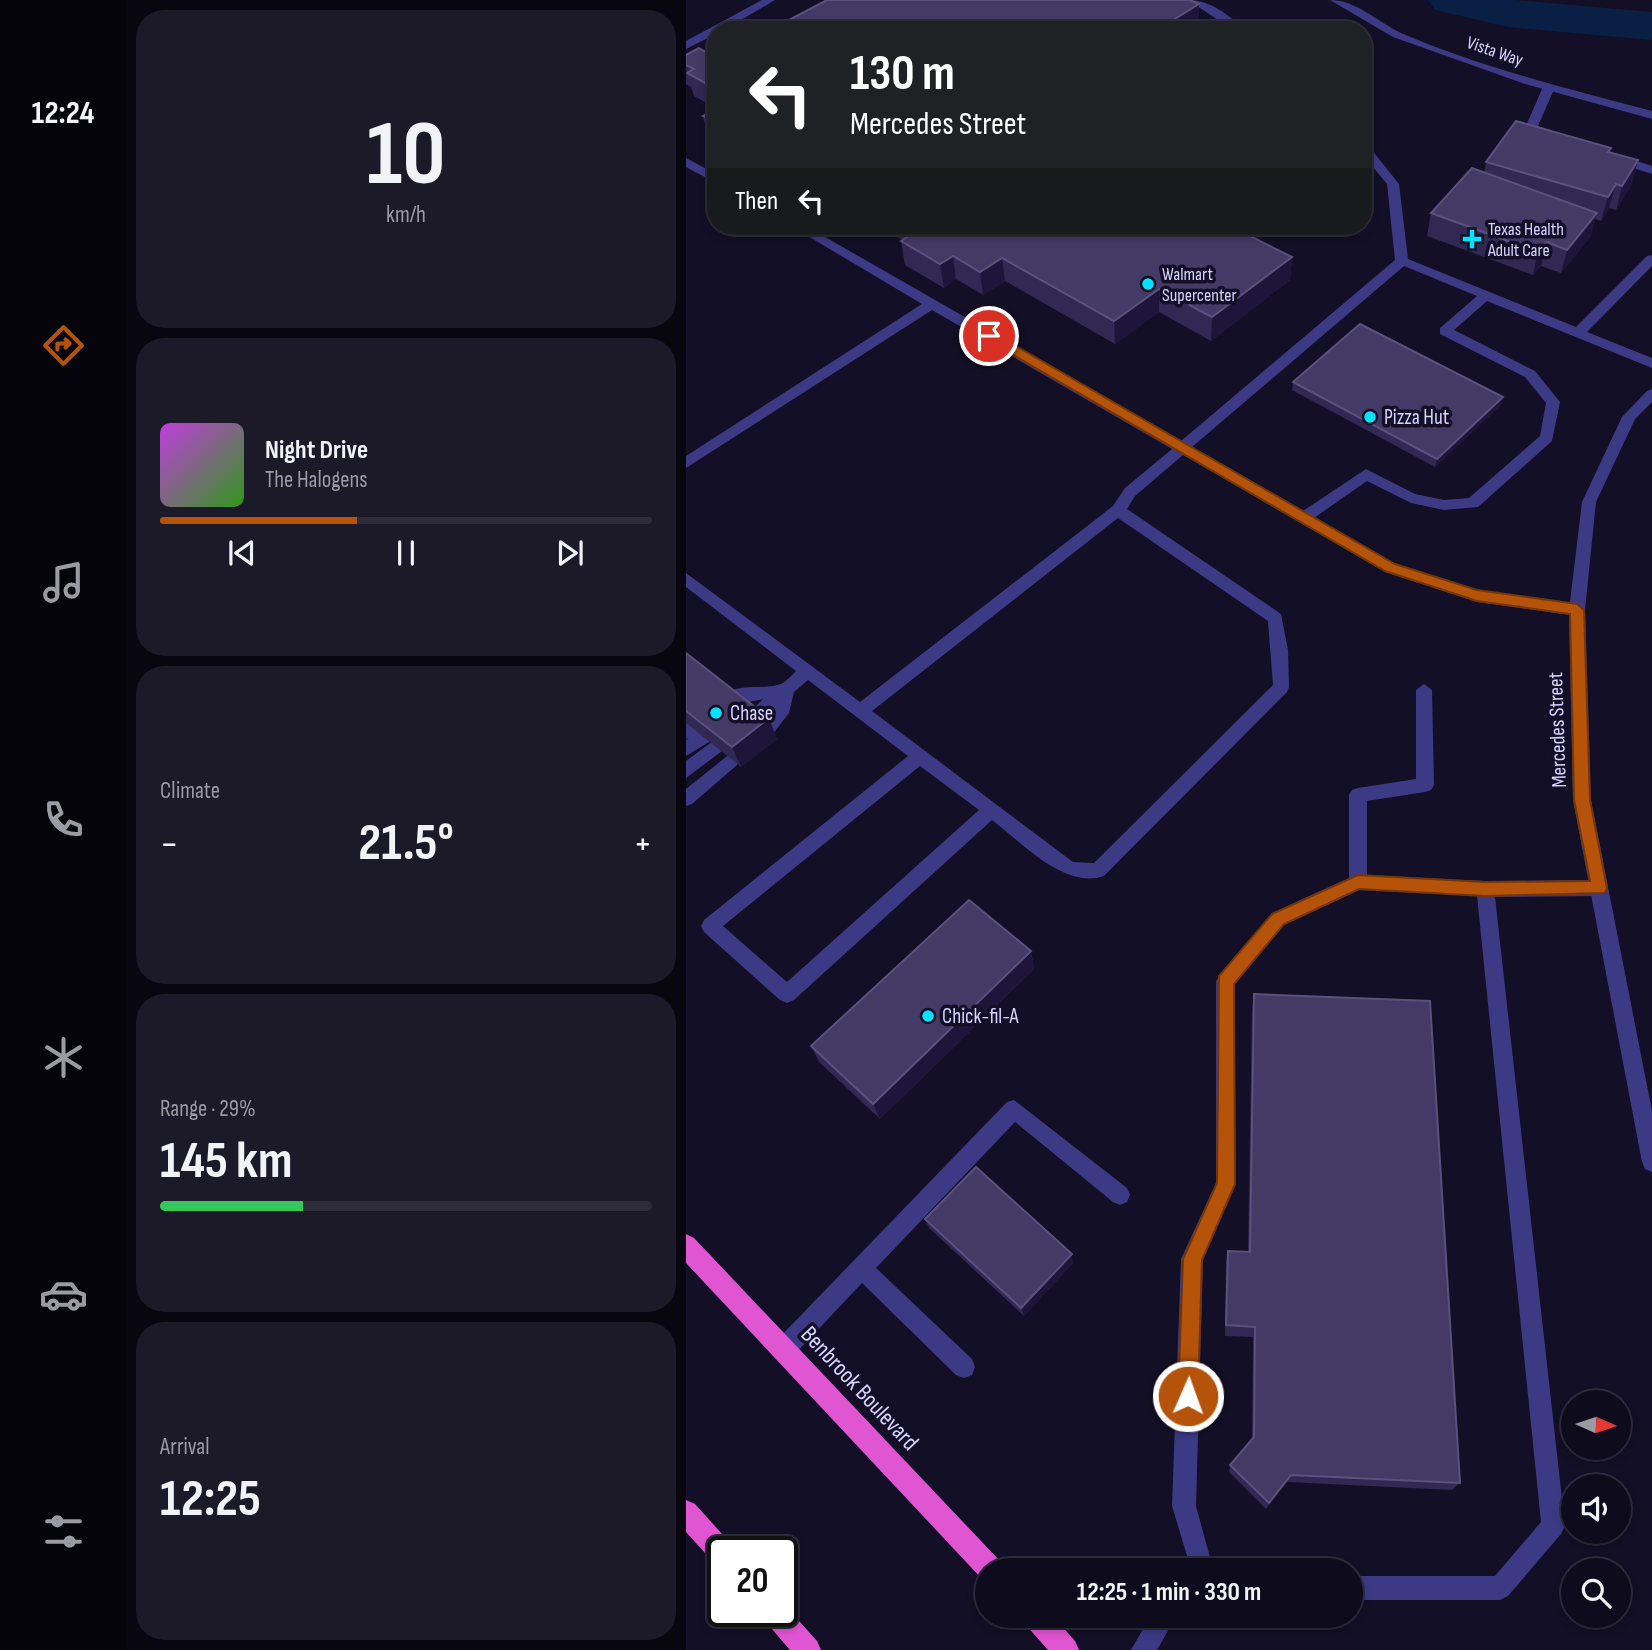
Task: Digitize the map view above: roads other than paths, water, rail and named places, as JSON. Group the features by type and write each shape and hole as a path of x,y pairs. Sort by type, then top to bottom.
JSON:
{"highway":[{"name":"Benbrook Boulevard","path":"686,1246 786,1349 980,1558"},
{"path":"686,1513 707,1536"},
{"path":"787,1627 808,1650"},
{"path":"1046,1628 1066,1650"}],"street":[{"path":"731,21 769,0"},
{"path":"1193,0 1208,6 1228,21"},
{"name":"Vista Way","path":"1335,0 1398,35 1549,87 1652,115"},
{"path":"686,46 707,34"},
{"path":"1549,87 1531,128 1568,142"},
{"path":"1604,154 1652,170"},
{"path":"1372,158 1393,184 1402,261"},
{"path":"686,162 707,174"},
{"path":"813,235 1390,568 1477,596 1577,610"},
{"path":"1578,333 1652,259"},
{"path":"1402,261 1652,363"},
{"path":"860,711 1118,510 1130,492 1402,261"},
{"path":"1303,517 1366,474 1411,498 1444,505 1473,503 1547,438 1553,402 1530,374 1445,331 1486,295"},
{"path":"686,463 933,303"},
{"name":"Mercedes Street","path":"1652,394 1629,417 1589,502 1577,610 1582,800 1652,1162"},
{"path":"686,579 1069,869 1098,871 1281,687 1280,650 1275,618 1118,510"},
{"path":"786,690 761,693 741,708 786,690 808,671"},
{"path":"765,730 781,713 786,690"},
{"path":"1358,882 1358,795 1425,785 1424,690"},
{"path":"686,749 699,736"},
{"path":"686,771 699,736"},
{"path":"919,757 710,926 787,994 991,810"},
{"path":"686,799 731,760"},
{"path":"1199,1558 1184,1506 1192,1259 1226,1184 1225,981 1278,919 1358,882 1485,889 1599,888"},
{"path":"1363,1588 1500,1588 1553,1526 1485,889"},
{"path":"786,1349 1014,1109 1120,1195"},
{"path":"862,1269 964,1367"},
{"path":"1143,1650 1157,1628"}],"waterway":[{"path":"1451,0 1508,13 1652,26"}],"place":[{"name":"Texas Health Adult Care","path":"1472,239"},
{"name":"Walmart Supercenter","path":"1148,284"},
{"name":"Pizza Hut","path":"1370,417"},
{"name":"Chase","path":"716,713"},
{"name":"Chick-fil-A","path":"928,1016"}]}
